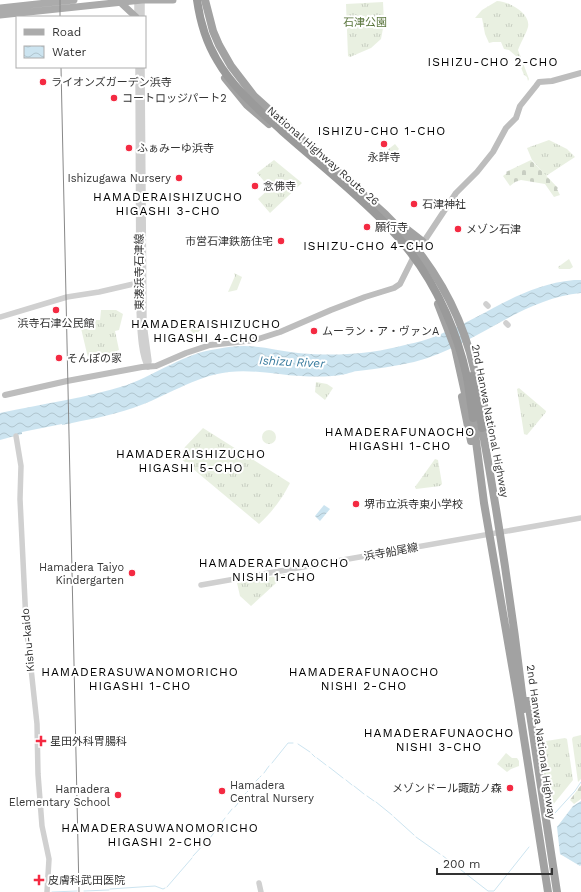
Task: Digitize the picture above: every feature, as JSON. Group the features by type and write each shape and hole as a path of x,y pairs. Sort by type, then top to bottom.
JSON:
{"highway":[{"name":"National Highway Route 26","path":"193,0 200,30 208,51 234,90 247,105 376,216 413,258 430,288 469,377"},
{"name":"2nd Hanwa National Highway","path":"197,0 203,29 211,48 222,68 235,86 265,116 378,215 401,240 420,265 441,300 449,319 469,377 473,418 499,533 553,892"},
{"name":"National Highway Route 26","path":"203,0 219,45 231,66 254,96 386,215 419,250 441,283 460,320 469,377"},
{"name":"2nd Hanwa National Highway","path":"203,0 205,17 215,46 231,74 267,113 386,218 403,237 439,287 451,310 460,333 482,428 482,455 490,535 548,892"},
{"path":"386,215 423,242"},
{"path":"453,363 458,376 472,446 482,455 490,443 476,356"},
{"path":"512,670 512,702 543,892"},
{"path":"521,678 527,697 557,892"}],"main road":[{"path":"0,8 74,0"},
{"path":"0,15 140,0 173,0"},
{"path":"121,3 136,16"},
{"path":"5,395 64,381 156,366 210,344 255,340 280,332 365,296 392,290 400,284 413,258 456,193 477,172 493,152 506,128 516,118 520,106 539,82 552,81 581,73"}],"street":[{"path":"137,16 140,0"},
{"path":"140,0 142,16"},
{"name":"東湊浜寺石津線","path":"138,68 141,282"},
{"name":"東湊浜寺石津線","path":"142,68 140,328 145,362 148,367"},
{"path":"0,317 67,297 141,282"},
{"name":"Kishu-kaido","path":"16,436 21,466 20,499 26,622 37,724 38,774 42,826 49,859 47,891"},
{"name":"浜寺船尾線","path":"201,586 581,518"},
{"path":"259,883 261,892"}],"green space":[{"path":"497,1 507,3 518,9 526,17 528,22 527,30 518,50 529,79 528,81 517,57 509,50 504,49 501,42 489,43 485,34 482,18 475,18 482,10"},
{"name":"石津公園","path":"383,2 384,23 381,39 371,48 350,57 348,56 346,4"},
{"path":"549,140 567,149 575,157 546,176 532,160 527,148"},
{"path":"395,144 399,149 390,158 388,158 380,150 381,149 385,152"},
{"path":"274,160 302,183 270,213 258,199 270,188 257,173"},
{"path":"531,160 558,188 557,189 560,195 554,197 545,184 521,180 510,186 503,176 507,173 506,172"},
{"path":"569,259 573,267 570,269 559,269 558,267"},
{"path":"234,273 242,277 237,290 228,292 235,276"},
{"path":"101,310 116,310 123,314 119,330 115,331 119,350 89,362 80,324 91,320 100,320"},
{"path":"195,319 197,323 204,321 205,326 195,335 190,330 194,325 191,322"},
{"path":"316,382 327,384 333,388 325,400 315,392"},
{"path":"519,388 546,411 527,435 524,434 517,389"},
{"path":"203,428 290,483 276,505 259,524 180,458 185,447"},
{"path":"269,430 274,432 276,437 274,442 269,444 264,442 262,437 264,432"},
{"path":"435,459 438,460 442,484 440,486 416,489 415,487"},
{"path":"286,574 251,606 240,596 237,583"},
{"path":"581,735 581,779 578,782 572,739 573,737"},
{"path":"565,738 567,739 573,780 552,806 548,804 539,746 540,742"},
{"path":"506,753 512,758 517,758 519,761 519,766 507,772 497,764"},
{"path":"581,785 581,799 574,804 570,800"}],"water":[{"name":"Ishizu River","path":"574,280 581,280 581,293 558,297 537,304 457,346 414,362 355,371 341,375 318,377 247,371 216,374 192,382 124,411 89,420 22,432 22,434 0,440 0,413 112,390 127,385 182,359 205,351 244,346 298,353 323,354 348,354 384,350 421,341 438,335 506,301 538,288"},
{"path":"324,505 330,509 320,521 315,516"},
{"path":"581,801 580,866 560,854 557,827 573,806"}],"waterway":[{"path":"272,763 288,743 293,743"},
{"path":"298,744 310,752"},
{"path":"312,754 315,757"},
{"path":"317,758 326,765"},
{"path":"264,773 269,766"},
{"path":"329,767 343,778"},
{"path":"256,781 259,778"},
{"path":"346,780 352,785"},
{"path":"555,813 581,782"},
{"path":"251,787 254,784"},
{"path":"354,786 364,794"},
{"path":"235,807 246,793"},
{"path":"367,796 374,801"},
{"path":"376,802 392,815"},
{"path":"228,814 232,809"},
{"path":"394,817 414,835"},
{"path":"210,838 225,818"},
{"path":"416,837 440,854"},
{"path":"193,856 208,840"},
{"path":"443,856 488,891 494,891 529,847"},
{"path":"167,887 192,858"},
{"path":"110,889 155,886 163,889 165,888"},
{"path":"84,891 109,890"},
{"path":"52,892 77,891"}],"tram line":[{"path":"60,0 60,16"},
{"path":"61,68 79,892"}],"place":[{"name":"ライオンズガーデン浜寺","path":"43,82"},
{"name":"コートロッジパート2","path":"114,98"},
{"name":"永詳寺","path":"384,144"},
{"name":"ふぁみーゆ浜寺","path":"129,148"},
{"name":"Ishizugawa Nursery","path":"179,178"},
{"name":"念佛寺","path":"255,186"},
{"name":"石津神社","path":"414,204"},
{"name":"願行寺","path":"367,227"},
{"name":"メゾン石津","path":"458,229"},
{"name":"市営石津鉄筋住宅","path":"281,241"},
{"name":"浜寺石津公民館","path":"56,310"},
{"name":"ムーラン・ア・ヴァンA","path":"314,331"},
{"name":"そんぽの家","path":"59,358"},
{"name":"堺市立浜寺東小学校","path":"356,504"},
{"name":"Hamadera Taiyo Kindergarten","path":"132,573"},
{"name":"星田外科胃腸科","path":"41,741"},
{"name":"メゾンドール諏訪ノ森","path":"510,788"},
{"name":"Hamadera Central Nursery","path":"222,791"},
{"name":"Hamadera Elementary School","path":"118,795"},
{"name":"皮膚科武田医院","path":"39,880"}],"district":[{"name":"ISHIZU-CHO 2-CHO","path":"493,62"},
{"name":"ISHIZU-CHO 1-CHO","path":"382,131"},
{"name":"HAMADERAISHIZUCHO HIGASHI 3-CHO","path":"168,204"},
{"name":"ISHIZU-CHO 4-CHO","path":"369,246"},
{"name":"HAMADERAISHIZUCHO HIGASHI 4-CHO","path":"206,331"},
{"name":"HAMADERAFUNAOCHO HIGASHI 1-CHO","path":"400,439"},
{"name":"HAMADERAISHIZUCHO HIGASHI 5-CHO","path":"191,461"},
{"name":"HAMADERAFUNAOCHO NISHI 1-CHO","path":"274,570"},
{"name":"HAMADERASUWANOMORICHO HIGASHI 1-CHO","path":"140,679"},
{"name":"HAMADERAFUNAOCHO NISHI 2-CHO","path":"364,679"},
{"name":"HAMADERAFUNAOCHO NISHI 3-CHO","path":"439,740"},
{"name":"HAMADERASUWANOMORICHO HIGASHI 2-CHO","path":"160,835"}]}
